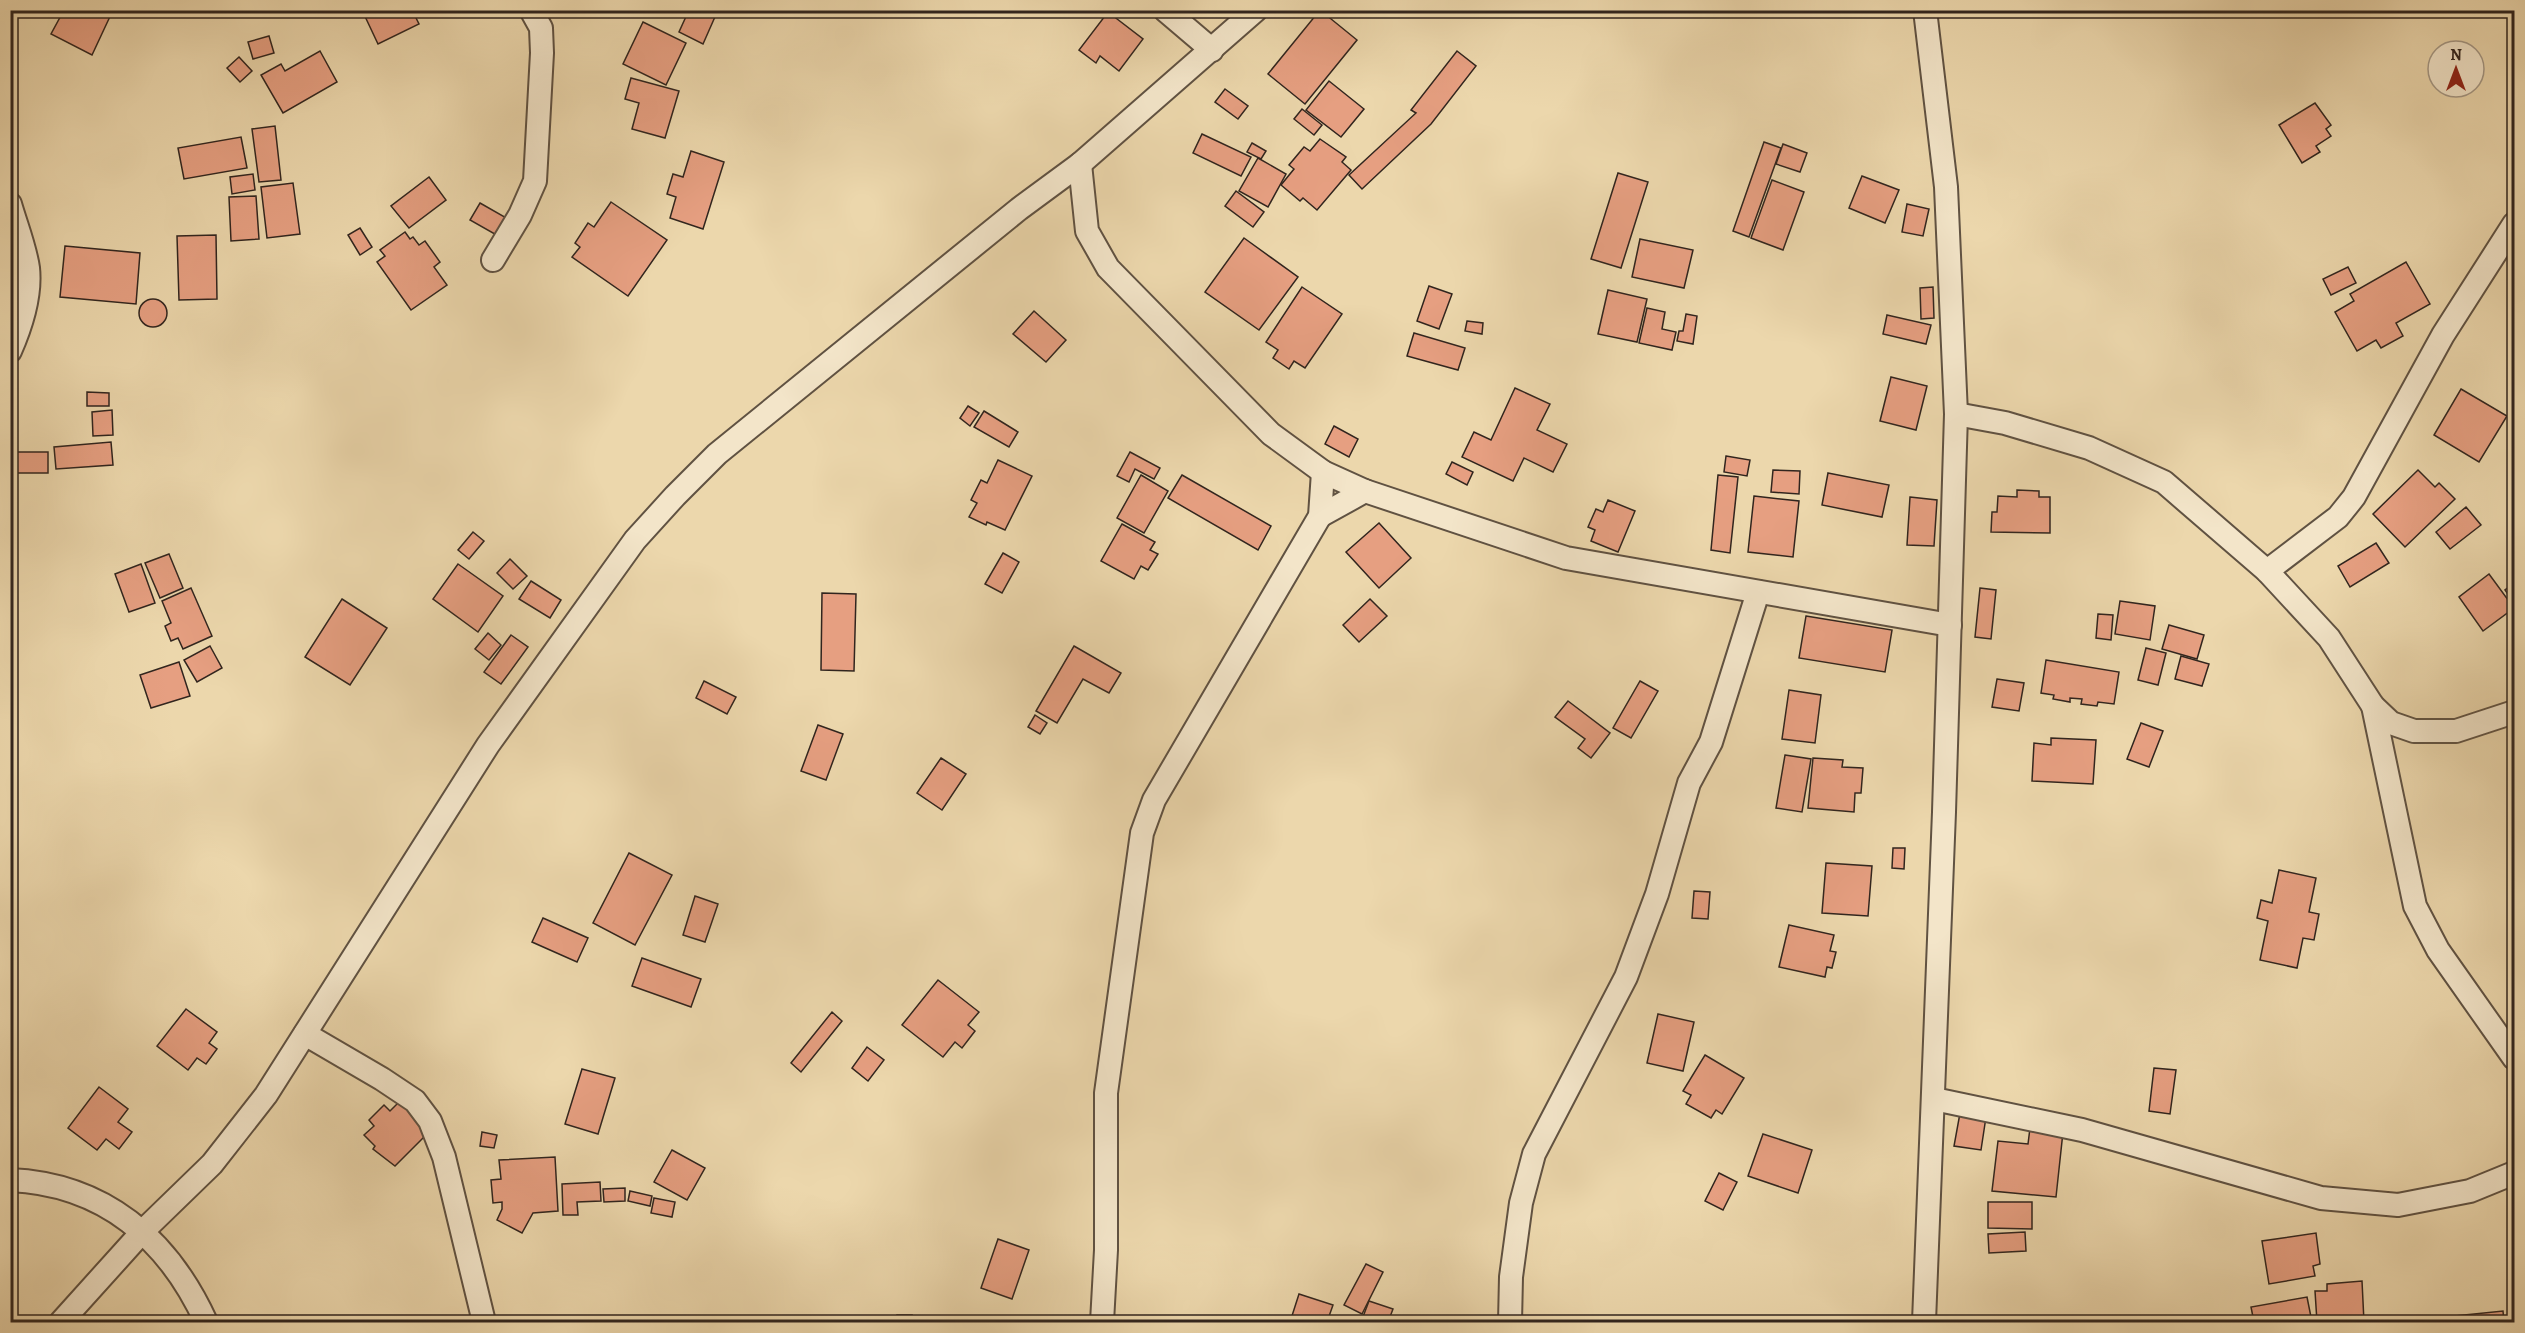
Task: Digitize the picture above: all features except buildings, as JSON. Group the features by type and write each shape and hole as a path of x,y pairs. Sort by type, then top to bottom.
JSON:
{"street":[{"path":"493,260 520,215 535,181 542,53 541,28 531,10"},
{"path":"1165,10 1212,50"},
{"path":"61,1323 143,1231 212,1164 266,1095 488,745 635,540 675,496 717,454 1019,209 1080,164 1256,10"},
{"path":"1924,10 1946,187 1956,414 1934,1099 1924,1323"},
{"path":"1080,164 1088,231 1108,268 1270,434 1323,472 1365,491 1566,558 1950,625"},
{"path":"10,204 28,268 28,289 17,334 10,351"},
{"path":"2267,571 2338,517 2354,497 2443,335 2514,224"},
{"path":"1956,414 2005,423 2089,448 2164,482 2267,571 2328,638 2373,706 2391,723 2414,731 2456,731 2514,711"},
{"path":"1102,1323 1106,1250 1106,1093 1142,833 1154,800 1320,516 1323,472"},
{"path":"1320,516 1365,491"},
{"path":"1510,1323 1511,1277 1521,1203 1534,1154 1626,977 1657,894 1689,783 1711,742 1758,592"},
{"path":"2373,706 2415,906 2438,950 2514,1059"},
{"path":"305,1034 415,1101 430,1121 444,1157 484,1323"},
{"path":"1934,1099 2082,1130 2321,1198 2398,1204 2470,1191 2514,1173"},
{"path":"10,1180 38,1181 68,1188 105,1206 143,1231 186,1283 206,1323"}]}
